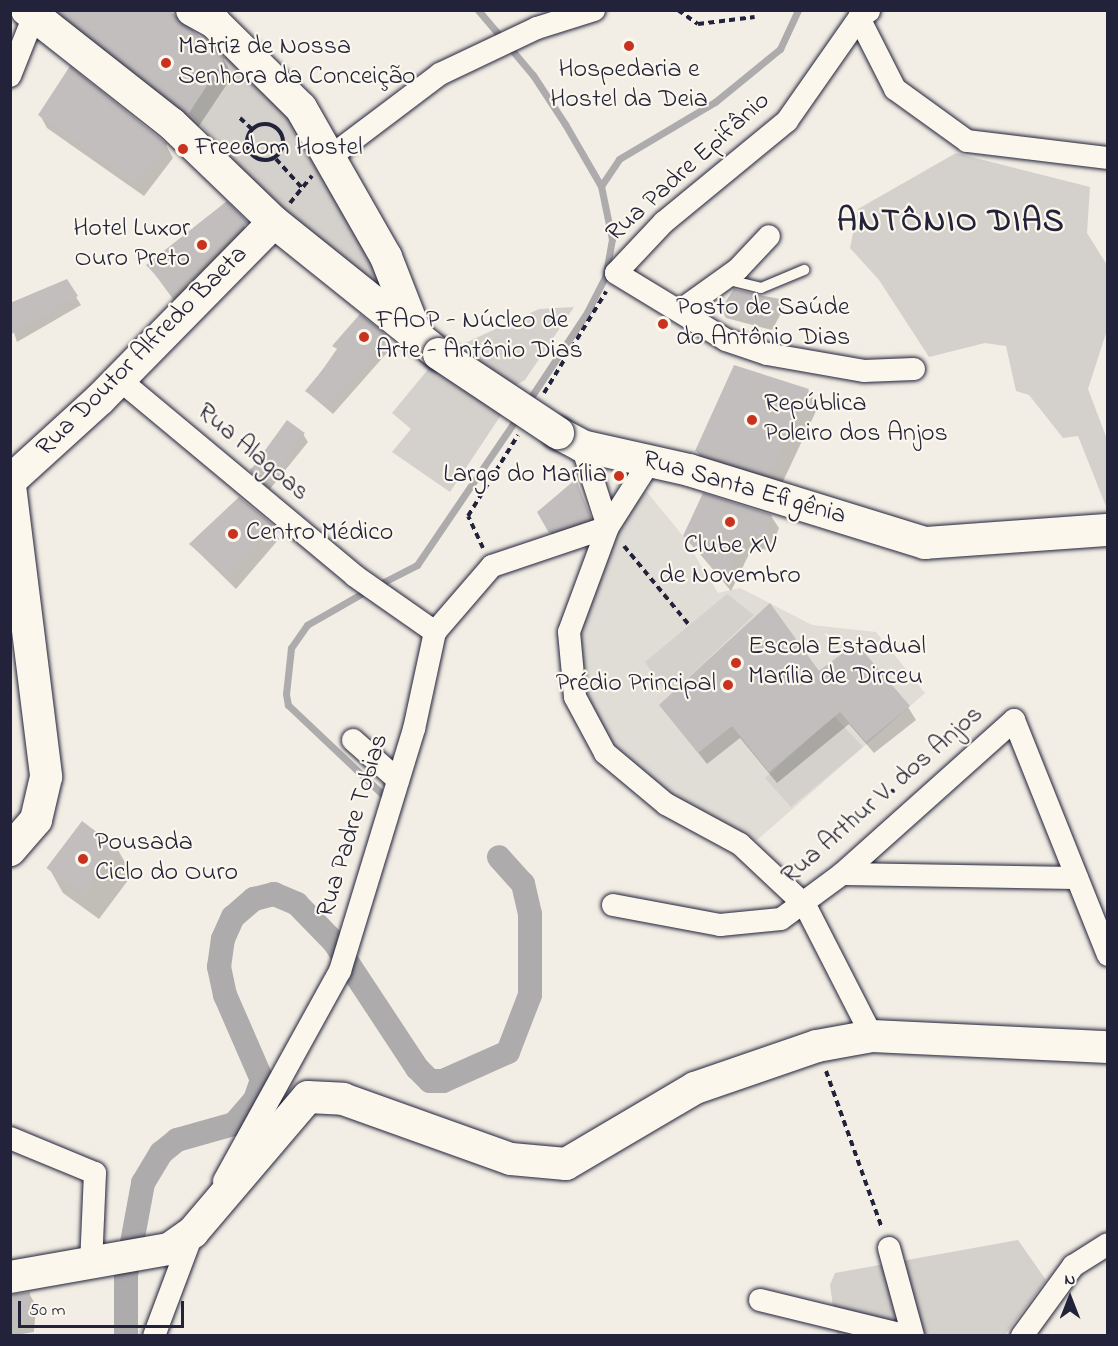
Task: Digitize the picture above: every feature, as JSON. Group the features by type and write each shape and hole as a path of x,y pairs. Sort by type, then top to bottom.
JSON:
{"street":[{"path":"326,160 440,74 537,28 594,10"},
{"path":"10,76 30,14"},
{"name":"Rua Santa Efigênia","path":"30,14 172,124 274,222 414,330 439,354 570,439 925,543 1105,539"},
{"path":"865,14 895,89 967,141 1107,158"},
{"name":"Rua Padre Epifânio","path":"865,14 787,121 664,222 616,273 681,310 726,340 766,354 864,371 914,369"},
{"path":"210,15 301,108 326,160 386,258 414,330"},
{"name":"Rua Doutor Alfredo Baeta","path":"10,481 120,380 274,222"},
{"path":"681,310 724,279 769,236"},
{"name":"Rua Alagoas","path":"120,380 356,576 435,632"},
{"path":"570,439 608,527"},
{"path":"650,461 608,527 569,632 575,698 605,753 666,804 740,844 805,906 872,1036"},
{"path":"10,486 37,698 45,794 36,820 10,850"},
{"name":"Rua Padre Tobias","path":"154,1335 200,1223 340,971 398,780 435,632 492,566 608,527"},
{"path":"10,665 37,698"},
{"name":"Rua Arthur V. dos Anjos","path":"613,906 691,922 742,926 781,919 805,906 1014,720 1077,878"},
{"path":"353,740 398,780"},
{"path":"842,874 1077,878 1107,955"},
{"path":"10,1277 169,1249 200,1223 308,1097 343,1099 512,1159 566,1164 695,1088 817,1047 872,1036 1107,1047"},
{"path":"10,1138 95,1173 116,1259"},
{"path":"1022,1335 1072,1266 1107,1244"},
{"path":"760,1300 911,1335 889,1248"}],"lane":[{"path":"724,279 761,288 804,270"}],"path":[{"path":"678,10 698,24 755,17"},
{"path":"240,118 252,129"},
{"path":"267,122 282,136 284,149 276,159 261,161 252,152 245,143 252,129 267,122"},
{"path":"276,159 302,188"},
{"path":"274,222 326,160"},
{"path":"608,527 690,626"},
{"path":"817,1047 889,1248"}],"shaded area":[{"path":"230,49 270,79 386,257 380,294 282,212 189,113"},
{"path":"956,153 1090,187 1087,233 1107,265 1108,327 1088,389 1107,439 1107,509 1078,436 1063,438 1029,395 1016,391 1006,346 985,343 929,357 879,280 850,248 858,209"},
{"path":"574,307 525,380 512,387 450,350 539,309"},
{"path":"430,367 503,412 450,492 392,452 411,429 392,413"},
{"name":"Escola Estadual Marília de Dirceu","path":"647,492 683,536 718,593 740,588 812,625 876,632 925,693 757,840 729,838 605,753 575,697 569,632 630,493"},
{"path":"727,594 754,615 677,688 663,688 645,662"},
{"path":"813,662 834,716 863,747 791,807 765,778 815,733 786,683"},
{"path":"1018,1240 1046,1280 1004,1336 837,1335 830,1285 835,1273"}],"building":[{"name":"Matriz de Nossa Senhora da Conceição","path":"57,10 169,10 225,58 188,114"},
{"path":"70,66 167,144 136,184 38,115"},
{"name":"Hotel Luxor Ouro Preto","path":"227,201 248,222 173,294 146,265"},
{"path":"67,279 78,296 10,335 10,303"},
{"path":"734,289 780,299 767,322 720,310"},
{"path":"360,314 389,337 328,407 305,391 339,350 332,346"},
{"name":"República Poleiro dos Anjos","path":"734,365 809,389 768,476 695,451"},
{"path":"287,420 305,433 268,484 250,471"},
{"path":"576,479 591,518 549,533 537,512"},
{"name":"Clube XV de Novembro","path":"703,493 772,515 763,538 745,535 724,580 683,536"},
{"name":"Centro Médico","path":"239,497 273,525 228,577 189,544"},
{"name":"Prédio Principal","path":"770,603 819,671 856,643 910,706 866,742 840,712 769,772 732,726 698,753 659,705"},
{"name":"Pousada Ciclo do Ouro","path":"82,821 119,849 83,896 46,868"},
{"path":"30,1292 27,1320 10,1319 10,1295"}],"waterway":[{"path":"478,10 533,75 565,124 601,186 612,239 605,277 588,311 527,403"},
{"path":"601,186 619,159 715,102 780,49 798,10"},
{"path":"378,585 417,565 519,415"},
{"path":"368,590 307,625 291,648 286,694 288,705 382,794"},
{"path":"126,1336 126,1275 143,1183 161,1153 177,1140 234,1124 255,1100 262,1080 225,995 219,967 223,939 233,917 254,899 274,894 297,904 334,942 417,1068 430,1081 443,1081 508,1052 530,995 530,914 523,884 499,857"}],"place":[{"name":"Hospedaria e Hostel da Deia","path":"629,46"},
{"name":"Matriz de Nossa Senhora da Conceição","path":"166,63"},
{"name":"Freedom Hostel","path":"183,149"},
{"name":"Hotel Luxor Ouro Preto","path":"202,245"},
{"name":"Posto de Saúde do Antônio Dias","path":"663,324"},
{"name":"FAOP - Núcleo de Arte - Antônio Dias","path":"364,337"},
{"name":"República Poleiro dos Anjos","path":"752,420"},
{"name":"Largo do Marília","path":"619,476"},
{"name":"Clube XV de Novembro","path":"730,522"},
{"name":"Centro Médico","path":"233,534"},
{"name":"Escola Estadual Marília de Dirceu","path":"736,663"},
{"name":"Prédio Principal","path":"728,685"},
{"name":"Pousada Ciclo do Ouro","path":"83,859"}],"district":[{"name":"ANTÔNIO DIAS","path":"951,223"}]}
